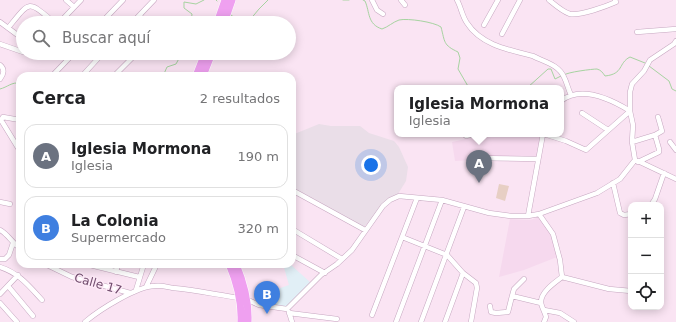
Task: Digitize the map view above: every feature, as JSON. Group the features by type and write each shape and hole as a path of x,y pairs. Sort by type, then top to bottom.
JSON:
{"highway":[{"path":"219,16 225,0"},
{"path":"226,16 232,0"},
{"path":"198,72 202,60"},
{"path":"205,72 209,60"},
{"path":"230,268 240,298 241,322"},
{"path":"238,268 242,277 248,300 248,319"}],"street":[{"path":"66,0 74,7"},
{"path":"66,16 81,0"},
{"path":"108,16 123,0"},
{"path":"140,15 154,0"},
{"path":"372,0 377,10 383,14"},
{"path":"401,0 405,5"},
{"path":"457,0 468,25 476,34 484,40 554,65 563,75 571,95"},
{"path":"484,25 498,0"},
{"path":"502,34 520,0"},
{"path":"549,0 570,14 578,14 606,6 616,2 615,0"},
{"path":"17,16 25,6 30,4 36,6 47,16"},
{"path":"8,28 16,18"},
{"path":"0,22 16,34"},
{"path":"637,32 676,30"},
{"path":"636,161 632,142 633,125 630,111 630,92 632,84 648,65 650,60 674,44 676,41"},
{"path":"0,44 16,50"},
{"path":"56,72 67,60"},
{"path":"86,72 97,60"},
{"path":"118,72 129,60"},
{"path":"0,65 4,69 0,79"},
{"path":"564,99 571,95 594,95 614,101 630,111"},
{"path":"554,137 566,140 584,150 630,111"},
{"path":"582,113 608,130"},
{"path":"16,119 3,117 1,120 16,145"},
{"path":"632,142 662,131 658,117"},
{"path":"288,311 325,272 342,259 358,241 383,206 390,200 399,196 442,200 489,213 511,216 528,216 539,214 597,193 620,179 636,161 659,152 655,134"},
{"path":"528,216 537,159 542,137"},
{"path":"670,142 676,150"},
{"path":"473,158 537,159"},
{"path":"636,161 676,179"},
{"path":"653,202 664,173"},
{"path":"613,183 620,213 624,215 628,214"},
{"path":"296,192 365,230"},
{"path":"372,315 417,198"},
{"path":"396,322 442,200"},
{"path":"0,202 10,204"},
{"path":"421,322 464,206"},
{"path":"539,214 553,234 560,260 562,277"},
{"path":"0,230 6,233 16,245"},
{"path":"296,231 342,259"},
{"path":"402,238 447,255 463,273 476,283 477,286 470,322"},
{"path":"0,259 5,259 9,255 13,243"},
{"path":"296,257 325,272"},
{"path":"0,267 18,275 42,300"},
{"name":"Calle 17","path":"54,268 72,276 130,293"},
{"path":"102,268 139,277"},
{"path":"116,272 117,268"},
{"path":"136,290 142,268"},
{"path":"146,287 155,268"},
{"path":"445,322 463,273"},
{"path":"0,294 18,275"},
{"path":"562,277 609,289 628,291"},
{"path":"544,322 546,317 541,303 542,296 562,277"},
{"path":"490,306 491,312 508,312 514,289 524,278"},
{"path":"8,286 33,316"},
{"path":"85,322 93,315 130,293 146,287 155,286 196,290 240,298"},
{"path":"512,296 541,303"},
{"path":"248,300 259,305 337,319"},
{"path":"0,303 17,322"},
{"path":"248,319 250,310 259,305"},
{"path":"544,310 560,313 574,322"},
{"path":"288,311 292,322"}],"shaded area":[{"path":"319,124 331,126 360,126 369,133 394,141 399,147 408,167 406,181 398,194 389,198 364,227 296,190 296,133"},
{"path":"475,137 540,137 538,156 455,161 452,142"},
{"path":"499,184 509,186 505,201 496,198"},
{"path":"540,217 552,237 557,257 524,270 499,277 510,219 530,220"},
{"path":"284,268 294,268 311,283 285,307 258,303 257,296 289,285"}],"waterway":[{"path":"192,16 192,14 184,8 184,2 196,4 204,0"},
{"path":"253,16 268,0"},
{"path":"343,0 349,0"},
{"path":"363,0 367,5 371,21 377,27 382,29 399,20 427,22 441,27 444,40 447,45 458,52 460,58 458,69 467,85"},
{"path":"564,75 597,69 605,76 611,75 618,71 626,59 630,57 645,63"},
{"path":"165,72 167,67 176,64 178,60"},
{"path":"649,66 669,81 672,89 676,91"},
{"path":"530,85 548,69 551,69 555,79 561,76"},
{"path":"0,89 16,83"}],"place":[{"name":"Iglesia Mormona","path":"479,183"},
{"name":"La Colonia","path":"267,314"}]}
